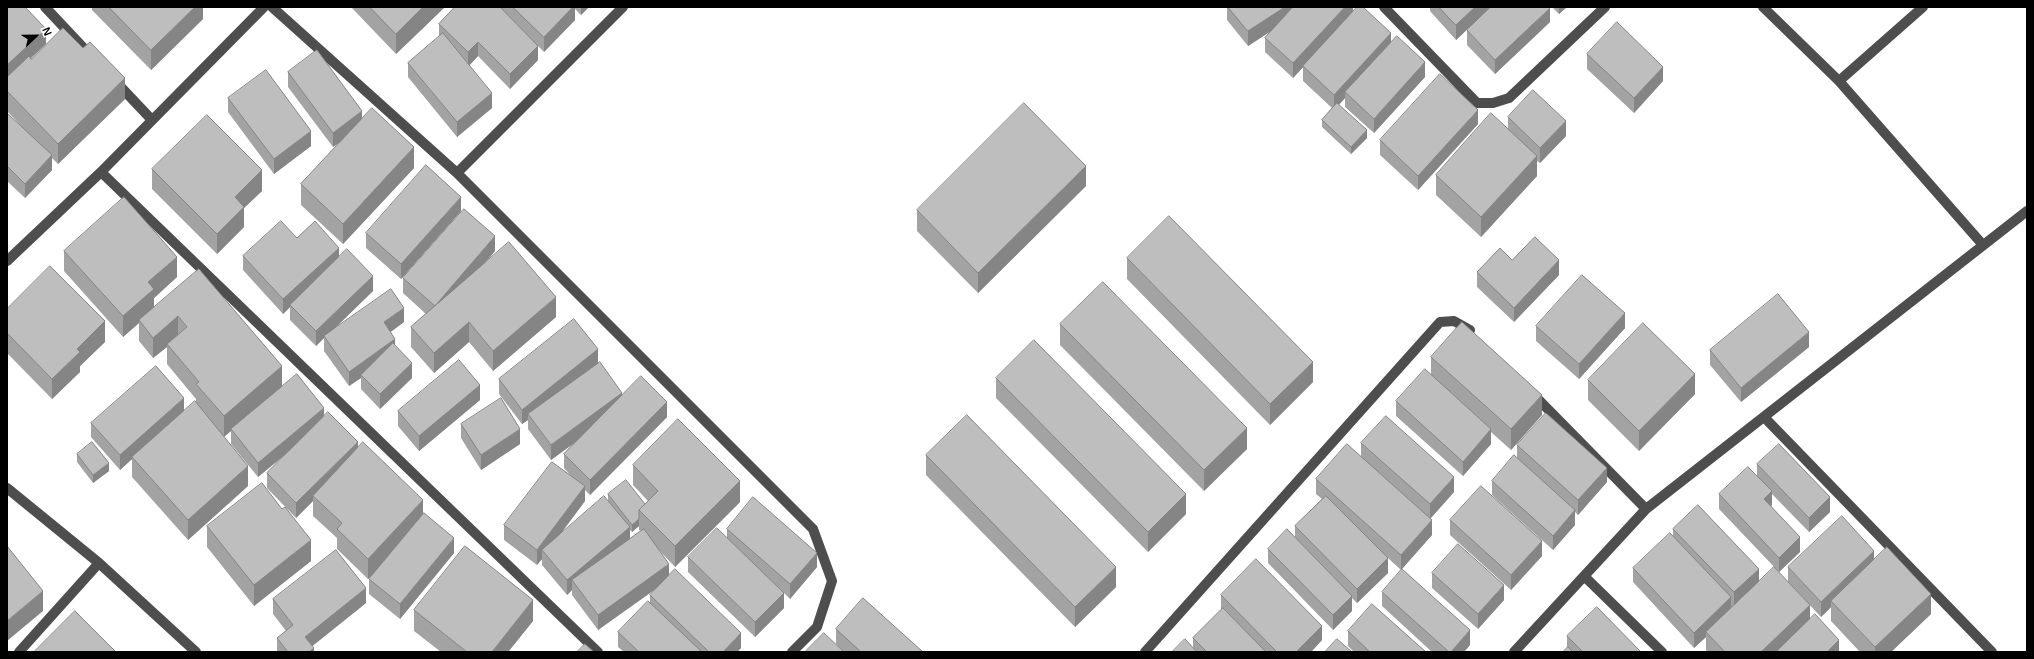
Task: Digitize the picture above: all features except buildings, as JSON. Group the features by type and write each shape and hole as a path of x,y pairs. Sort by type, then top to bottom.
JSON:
{"street":[{"path":"45,7 98,64"},
{"path":"7,261 101,172 264,7"},
{"path":"272,7 458,173 813,529 832,581 817,627 792,652"},
{"path":"458,173 623,7"},
{"path":"1384,7 1477,103 1493,103 1509,98 1605,7"},
{"path":"1763,7 1839,81 1983,245"},
{"path":"1839,81 1923,7"},
{"path":"109,75 152,120"},
{"path":"101,172 598,652"},
{"path":"1514,652 1646,509 2027,211"},
{"path":"1145,652 1440,322 1454,321 1470,330 1476,336"},
{"path":"1525,386 1646,509"},
{"path":"1764,417 1992,652"},
{"path":"7,488 99,563 196,652"},
{"path":"19,652 99,563"},
{"path":"1584,576 1662,652"}]}
